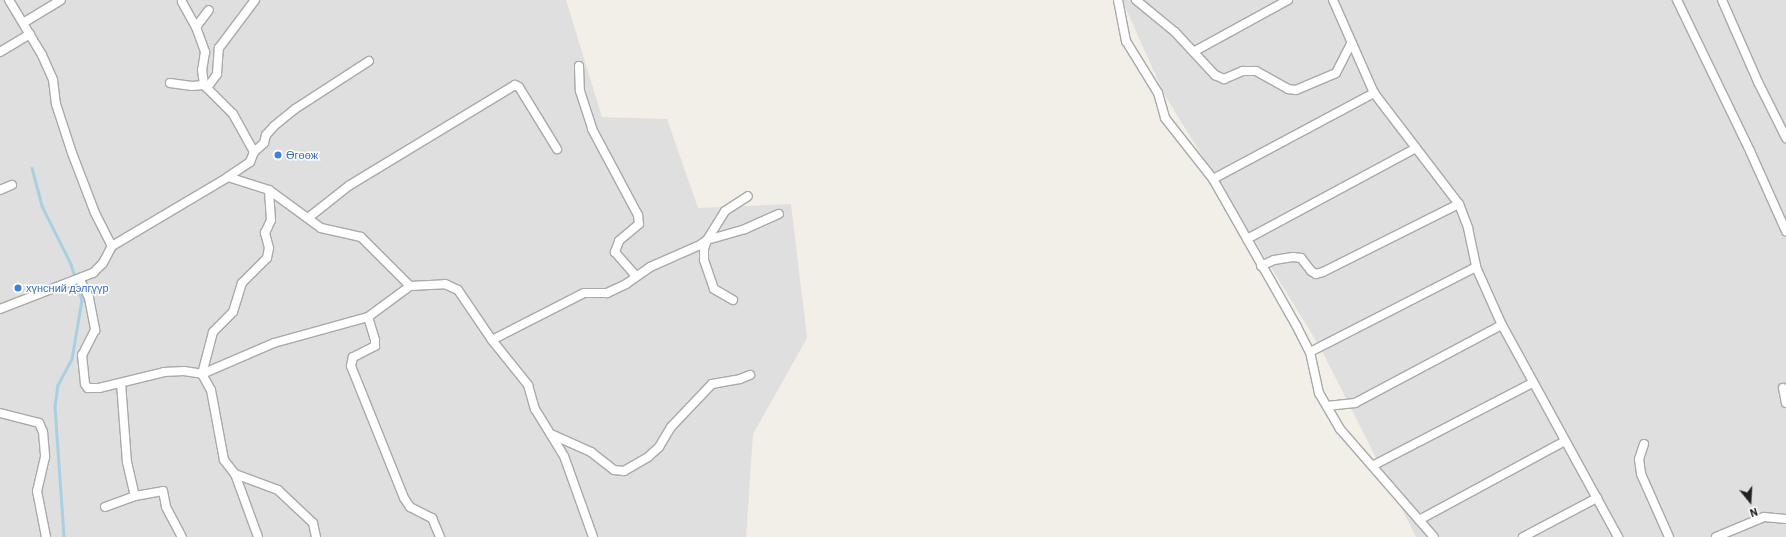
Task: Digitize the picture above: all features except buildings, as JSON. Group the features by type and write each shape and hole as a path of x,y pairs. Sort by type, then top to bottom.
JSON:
{"street":[{"path":"9,0 30,34 53,80 56,104 72,154 95,213 112,246"},
{"path":"23,23 61,0"},
{"path":"170,83 206,86 217,74 219,48 255,0"},
{"path":"1118,0 1126,41 1158,93 1165,118 1213,179 1247,239 1310,352 1319,393 1340,429 1374,465 1434,537"},
{"path":"1138,0 1195,51 1215,75 1224,79 1243,71 1256,71 1288,89 1296,90 1336,73 1351,44"},
{"path":"1195,51 1288,0"},
{"path":"1333,0 1351,44 1374,93 1459,204 1468,228 1476,267 1502,325 1532,383 1618,537"},
{"path":"1676,0 1750,151 1786,231"},
{"path":"1722,0 1758,82 1786,138"},
{"path":"182,2 196,28 205,52 202,70 206,86 233,114 254,152"},
{"path":"196,28 209,10"},
{"path":"0,52 30,34"},
{"path":"0,309 80,280 93,273 103,263 112,246 228,177 250,162 254,152 264,143 266,135 274,126 290,113 369,61"},
{"path":"579,66 580,91 592,129 638,215 639,224 619,241 615,252 636,276"},
{"path":"308,218 350,185 515,85 519,87 557,149"},
{"path":"1213,179 1374,93"},
{"path":"1247,239 1416,148"},
{"path":"228,177 269,190 322,228 360,237 410,286"},
{"path":"0,190 12,185"},
{"path":"258,537 234,474 224,460 211,390 202,374 213,332 233,312 242,283 267,258 270,248 265,233 271,220 269,190"},
{"path":"733,300 714,289 704,260 704,248 707,240 725,211 748,196"},
{"path":"1261,266 1274,260 1293,257 1301,258 1311,271 1316,274 1323,272 1459,204"},
{"path":"492,340 584,293 607,293 636,276 707,240 745,229 779,214"},
{"path":"1310,352 1476,267"},
{"path":"80,280 89,298 95,330 82,355 85,384 88,388 99,388 164,372 184,371 202,374 274,343 368,317 410,286 452,285 528,386 535,409 553,435 564,456 593,537"},
{"path":"368,317 376,340 375,346 353,357 351,366 404,498 410,506 432,518 440,537"},
{"path":"1327,406 1355,402 1502,325"},
{"path":"553,435 591,452 614,470 624,471 648,457 659,447 671,427 712,384 740,379 750,375"},
{"path":"121,383 127,462 135,496"},
{"path":"1374,465 1532,383"},
{"path":"1783,388 1786,403"},
{"path":"0,413 39,423 42,432 45,457 37,491 46,537"},
{"path":"1419,520 1565,441"},
{"path":"1644,444 1639,459 1641,474 1669,537"},
{"path":"234,474 278,490 313,523 316,537"},
{"path":"105,506 135,496 163,491 166,507 182,537"},
{"path":"1523,537 1597,498"},
{"path":"1716,537 1764,517 1786,519"}],"shaded area":[{"path":"0,0 566,0 602,117 667,119 698,208 791,204 807,338 753,434 746,537 0,537"},
{"path":"1122,0 1786,0 1786,537 1416,537 1320,347 1164,94"}],"waterway":[{"path":"32,168 42,206 71,264 82,300 72,359 58,385 55,407 64,537"}],"place":[{"name":"Өгөөж","path":"278,155"},
{"name":"хүнсний дэлгүүр","path":"18,288"}]}
